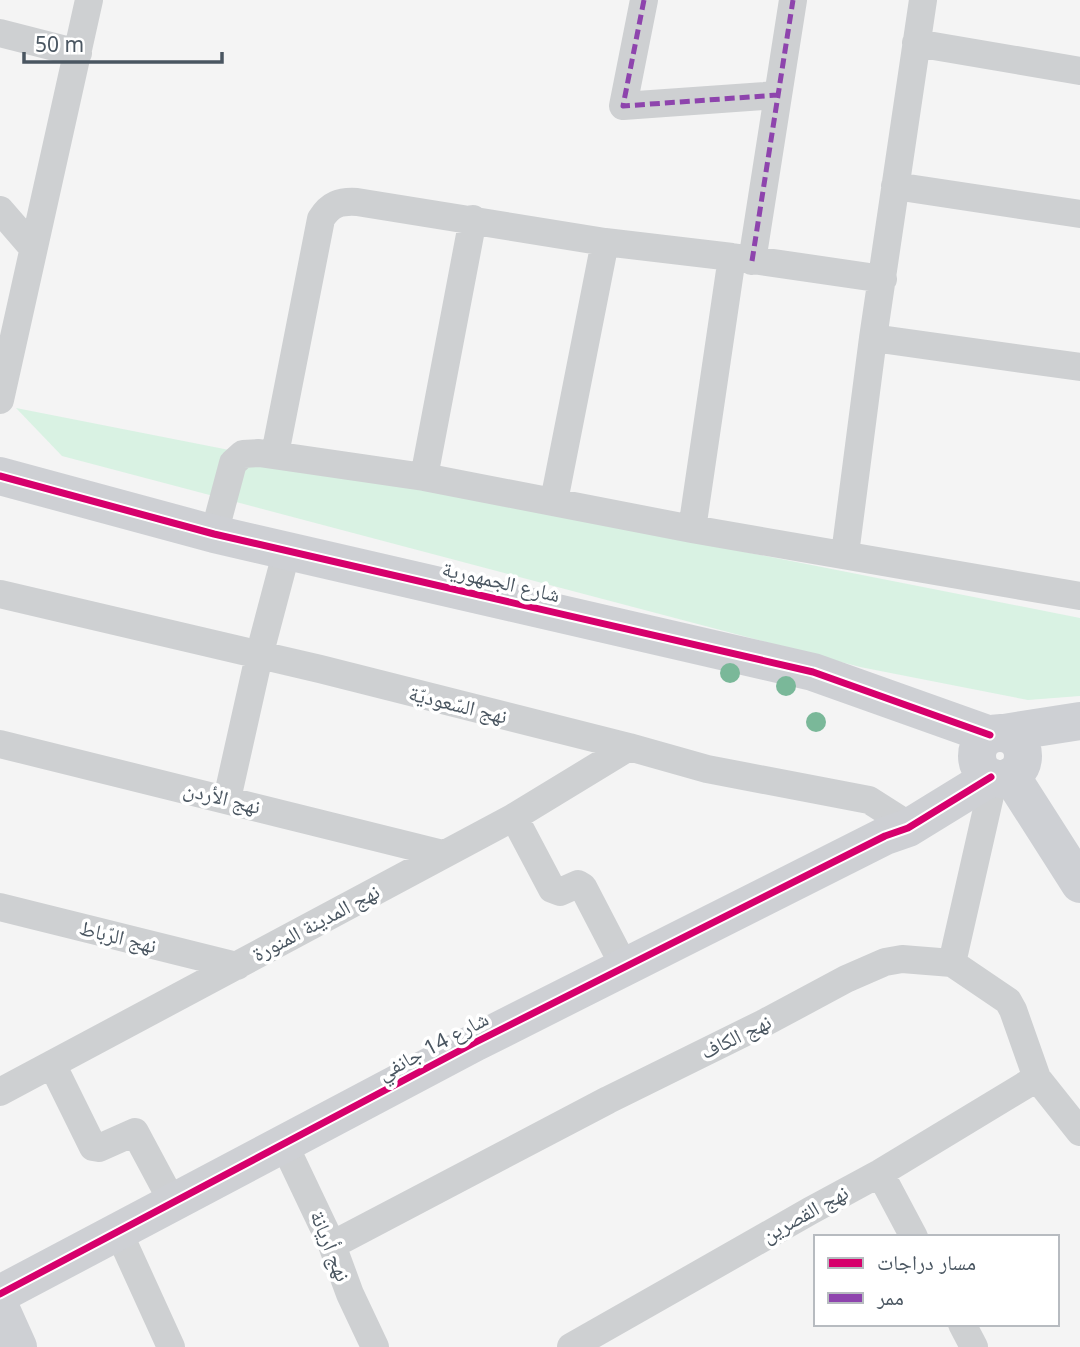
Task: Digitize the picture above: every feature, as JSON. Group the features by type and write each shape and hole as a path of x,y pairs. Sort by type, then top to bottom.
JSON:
{"street":[{"path":"0,400 89,0"},
{"path":"644,0 623,106 778,95"},
{"path":"692,529 742,259 778,95 793,0"},
{"path":"845,554 873,338 923,0"},
{"path":"0,33 78,53"},
{"path":"916,43 1080,71"},
{"path":"895,186 1080,214"},
{"path":"275,454 321,219 327,210 343,201 473,219 605,242 883,279"},
{"path":"0,210 33,248"},
{"path":"424,477 473,219"},
{"path":"554,500 605,242"},
{"path":"873,338 1080,368"},
{"path":"214,534 233,463 243,454 275,454 424,477 554,500 692,529 1080,596"},
{"name":"شارع الجمهورية","path":"0,476 214,534 813,672 995,761"},
{"path":"227,799 259,656 287,550"},
{"name":"نهج السّعوديّة","path":"0,594 629,747 707,769 869,800 898,828"},
{"path":"995,761 1080,721"},
{"name":"شارع 14 جانفي","path":"0,1294 624,966 898,828 995,761 1080,738"},
{"name":"نهج الأردن","path":"0,744 443,854"},
{"name":"نهج المدينة المنورة","path":"0,1092 514,817 629,747"},
{"path":"995,761 1080,884"},
{"path":"952,963 995,761"},
{"path":"514,817 552,889 560,892 576,884 583,887 624,966"},
{"name":"نهج الرّباط","path":"0,907 237,966"},
{"name":"نهج الكاف","path":"332,1245 846,979 885,962 902,959 952,963 1008,1001 1037,1078 1080,1132"},
{"path":"52,1064 93,1147 99,1148 135,1132 173,1203"},
{"name":"نهج القصرين","path":"580,1345 810,1211 880,1174 1037,1078"},
{"name":"نهج أريانة","path":"285,1144 375,1347"},
{"path":"880,1174 913,1235"},
{"path":"119,1233 171,1347"},
{"path":"0,1307 18,1347"}],"green space":[{"path":"16,408 1080,618 1080,696 1028,700 860,667 62,456"}],"marked path":[{"path":"644,0 623,106 778,95"},
{"path":"752,261 793,0"}],"cycle path":[{"path":"0,476 214,534 813,672 990,735"},
{"path":"0,1294 474,1043 885,836 908,828 991,777"}]}
